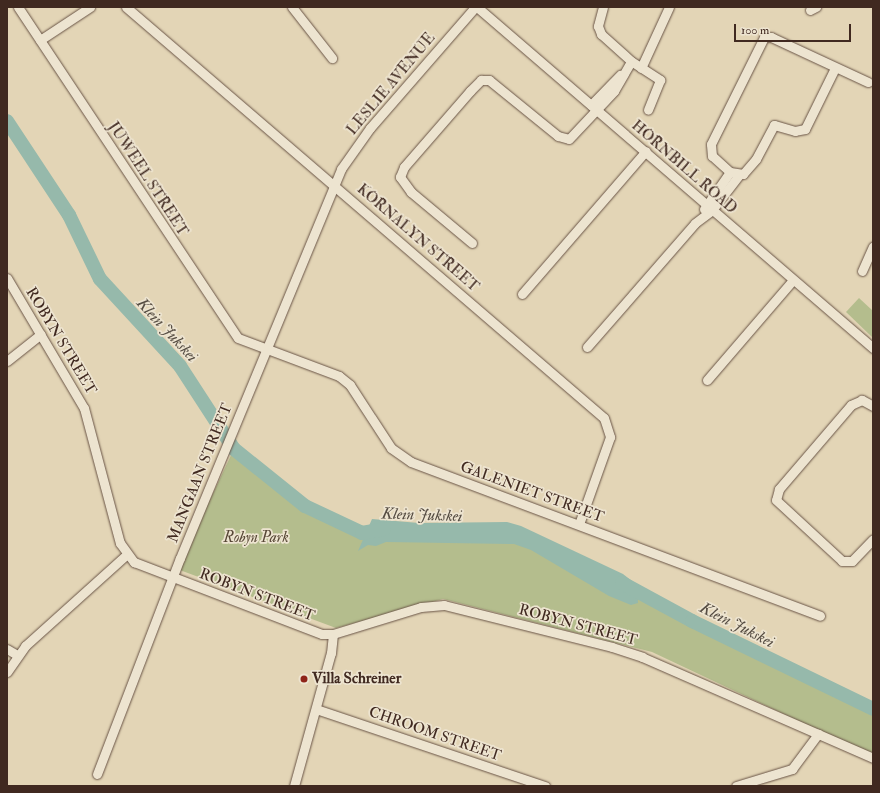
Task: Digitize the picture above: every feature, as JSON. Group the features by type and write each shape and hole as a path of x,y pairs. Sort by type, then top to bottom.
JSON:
{"street":[{"name":"JUWEEL STREET","path":"18,7 227,326 238,338 269,349"},
{"path":"40,40 90,7"},
{"name":"KORNALYN STREET","path":"126,7 334,184 608,423 610,437 579,524"},
{"path":"292,7 332,58"},
{"name":"LESLIE AVENUE","path":"334,184 370,128 476,7"},
{"name":"HORNBILL ROAD","path":"476,7 646,151 708,207 873,348"},
{"path":"603,7 599,31 632,61 660,80 648,110"},
{"path":"642,68 669,7"},
{"path":"734,174 712,156 711,144 762,39 771,37 868,82"},
{"path":"472,243 411,192 400,177 404,167 478,82 493,82 562,139 576,135 594,108 632,61"},
{"path":"587,348 703,214 734,174 756,159 774,125 795,131 805,129 835,68"},
{"path":"522,294 646,151"},
{"name":"MANGAAN STREET","path":"97,774 172,579 248,393 269,349 334,184"},
{"path":"862,271 873,246"},
{"name":"ROBYN STREET","path":"7,278 41,334 89,421 126,555 134,562 172,579 299,628 333,634 421,607 453,606 642,657 873,758"},
{"path":"707,380 793,280"},
{"path":"7,361 41,334"},
{"name":"GALENIET STREET","path":"269,349 344,379 400,457 820,616"},
{"path":"871,401 858,400 852,405 779,489 776,500 842,561 852,561 873,539"},
{"path":"7,672 17,655 126,555"},
{"path":"294,786 316,708 333,634"},
{"path":"7,649 17,655"},
{"name":"CHROOM STREET","path":"316,708 545,786"},
{"path":"736,786 792,769 818,734"}],"green space":[{"path":"859,298 873,311 872,337 846,312"},
{"name":"Robyn Park","path":"234,449 305,506 362,533 388,529 510,532 629,588 873,709 873,756 652,652 443,599 336,628 177,569"}],"shaded area":[{"path":"372,519 419,523 507,522 521,526 623,574 637,585 638,603 631,605 609,596 531,550 514,544 386,542 376,546 368,545 358,551"}],"waterway":[{"name":"Klein Jukskei","path":"7,121 69,215 100,279 180,366 234,449 305,506 362,533 384,529"},
{"name":"Klein Jukskei","path":"622,583 692,621 873,709"}],"place":[{"name":"Villa Schreiner","path":"304,679"}]}
